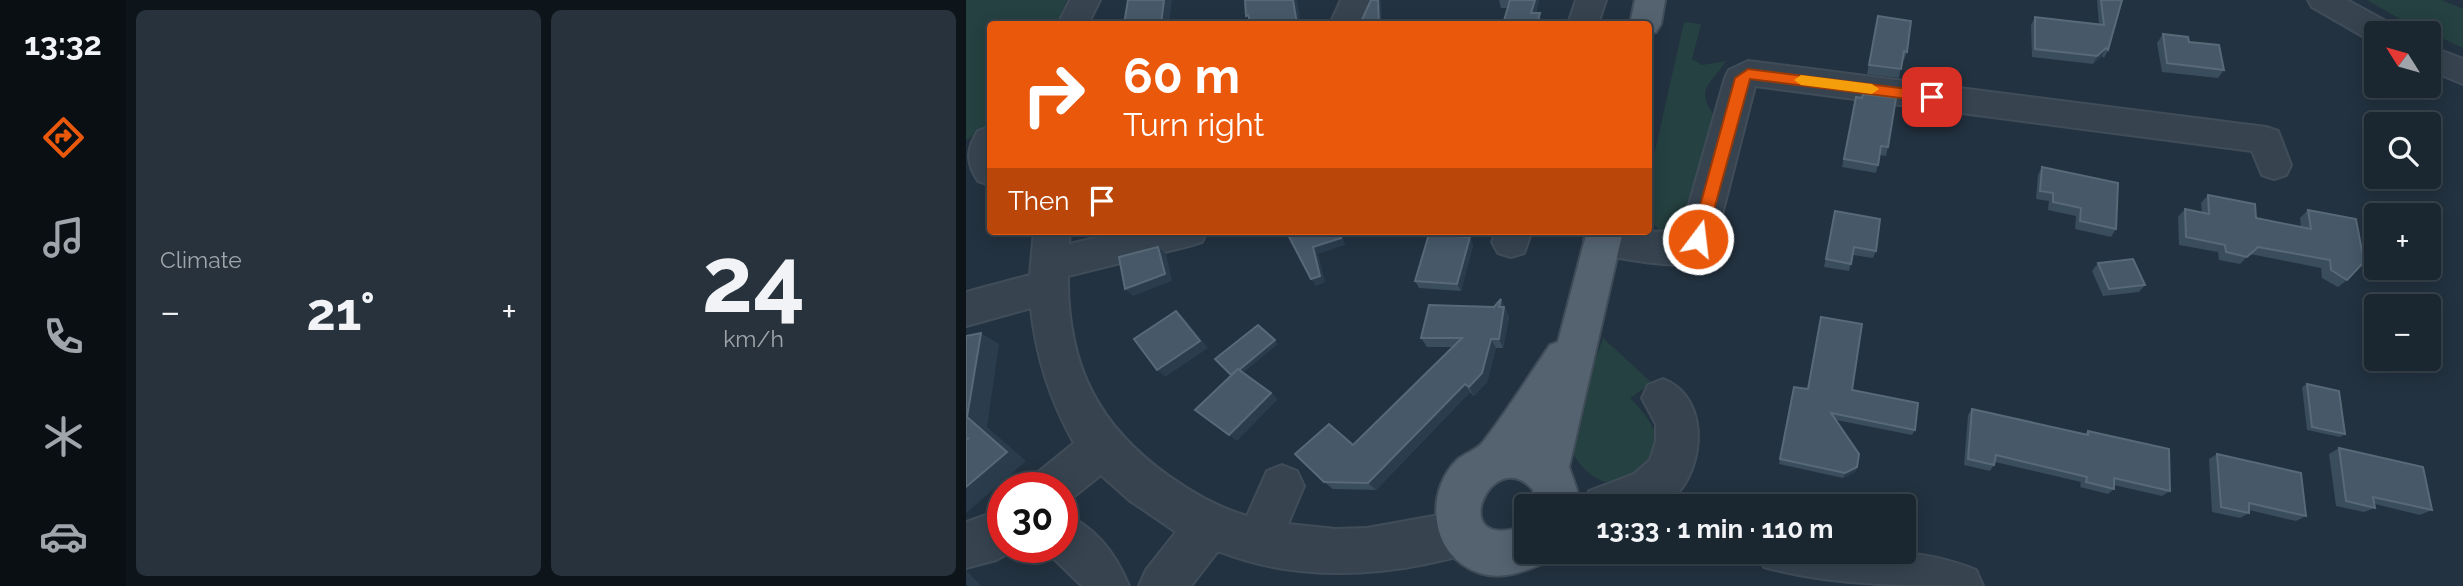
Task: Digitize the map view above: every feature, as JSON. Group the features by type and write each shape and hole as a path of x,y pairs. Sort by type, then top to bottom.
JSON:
{"main road":[{"path":"1646,21 1650,0"},
{"path":"1551,488 1577,338 1604,235"},
{"path":"1496,460 1577,338"},
{"path":"1495,556 1456,519 1457,501 1471,475 1485,464 1518,457 1534,461 1551,488"}],"street":[{"path":"1074,21 1085,0"},
{"path":"1346,21 1356,0"},
{"path":"1584,21 1591,0"},
{"path":"2323,0 2364,23"},
{"path":"2441,62 2463,72"},
{"path":"1604,235 1681,249 1698,239 1741,78 1748,74 2266,140 2274,165"},
{"path":"966,309 1050,261 1170,235"},
{"path":"1050,261 1050,317 1068,386 1089,429 1103,446 1127,470 1161,495 1210,526 1259,541 1334,552 1495,556"},
{"path":"1638,494 1661,481 1672,458 1679,433 1675,417 1663,398"},
{"path":"1072,472 1103,446"},
{"path":"1259,541 1282,486"},
{"path":"1162,586 1210,526"},
{"path":"966,545 987,539"},
{"path":"1078,550 1097,568 1107,586"},
{"path":"1847,564 1960,586"}],"green space":[{"path":"966,0 1067,0 1057,21 987,21 987,128 966,140"},
{"path":"2367,0 2442,0 2463,9 2463,48 2441,38 2441,21 2404,21"},
{"path":"1684,22 1701,24 1692,59 1702,65 1726,61 1705,93 1709,108 1716,117 1688,220 1673,232 1663,232 1652,223 1652,164"},
{"path":"1603,338 1652,383 1630,398 1653,427 1657,444 1655,453 1649,466 1626,487 1590,474 1577,461 1567,442"}],"building":[{"path":"1128,0 1164,0 1161,21 1124,21"},
{"path":"1245,0 1293,0 1296,21 1250,21 1248,15 1246,16"},
{"path":"1371,0 1378,0 1379,21 1361,21"},
{"path":"1510,0 1535,0 1531,13 1540,13 1538,21 1504,21"},
{"path":"2101,0 2122,0 2108,50 2106,48 2097,56 2035,49 2035,17 2104,25"},
{"path":"1878,16 1911,21 1907,52 1904,51 1901,69 1869,65"},
{"path":"2163,34 2188,37 2189,42 2219,45 2224,70 2167,63"},
{"path":"1863,94 1896,98 1888,147 1881,146 1878,165 1844,159 1856,97 1862,98"},
{"path":"2042,167 2118,183 2116,229 2080,221 2081,208 2053,202 2053,193 2040,191"},
{"path":"2208,195 2255,204 2256,218 2311,229 2308,210 2356,219 2364,262 2347,280 2331,270 2330,260 2258,247 2247,257 2226,252 2225,245 2186,237 2185,209 2209,214"},
{"path":"1835,211 1880,219 1876,251 1854,247 1851,264 1826,259"},
{"path":"1288,235 1340,235 1341,238 1313,247 1320,276 1311,279"},
{"path":"1429,235 1470,237 1457,284 1415,281"},
{"path":"1158,247 1165,274 1125,289 1119,257"},
{"path":"2133,259 2145,285 2109,289 2098,263"},
{"path":"1501,299 1499,307 1504,307 1499,339 1491,339 1482,373 1469,387 1465,384 1368,483 1324,482 1295,454 1329,424 1353,445 1462,338 1421,338 1429,305 1494,307"},
{"path":"1176,311 1200,341 1157,370 1134,339"},
{"path":"1821,317 1862,324 1852,390 1918,403 1915,430 1831,413 1859,454 1857,467 1845,473 1780,459 1794,387 1808,389"},
{"path":"1258,325 1275,340 1231,375 1215,359"},
{"path":"981,333 967,417 1007,452 966,487 966,440 969,438 966,439 966,336"},
{"path":"1238,369 1271,393 1229,435 1195,410"},
{"path":"2307,384 2339,391 2345,434 2312,427"},
{"path":"1972,409 2088,435 2088,431 2169,449 2170,491 2114,478 2114,489 2086,482 2087,477 1996,455 1994,465 1968,459"},
{"path":"2339,448 2423,467 2432,510 2373,497 2375,508 2346,501"},
{"path":"2217,454 2301,473 2306,516 2249,503 2249,513 2221,507"}],"slow traffic":[{"path":"1801,80 1872,89"}],"route":[{"path":"1698,239 1741,78 1748,74 1932,97"}]}
